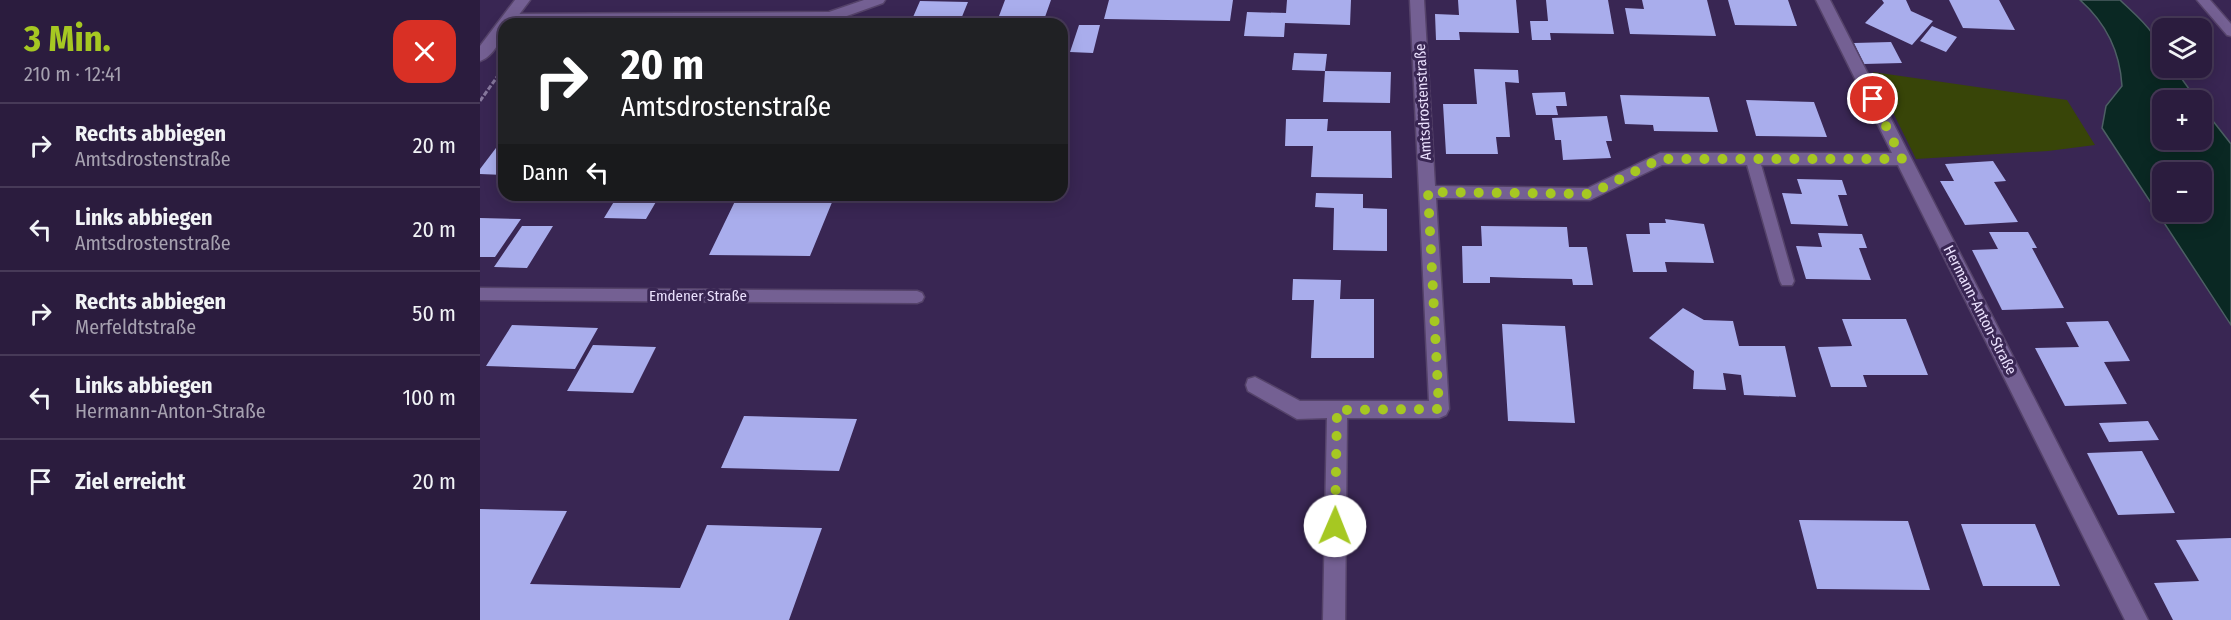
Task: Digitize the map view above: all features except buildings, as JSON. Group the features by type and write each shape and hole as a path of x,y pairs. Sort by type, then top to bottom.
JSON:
{"street":[{"path":"509,18 523,0"},
{"path":"765,18 830,17 878,0"},
{"name":"Amtsdrostenstraße","path":"1255,385 1297,410 1439,409 1417,0"},
{"name":"Hermann-Anton-Straße","path":"1823,0 2137,620"},
{"path":"481,54 498,32"},
{"path":"1428,192 1590,194 1660,159 1753,161 1902,159"},
{"path":"1334,620 1337,410"}],"lane":[{"path":"2202,0 2231,32"},
{"path":"1753,161 1787,281"},
{"name":"Emdener Straße","path":"480,294 917,297"}],"path":[{"path":"480,101 498,76"}],"green space":[{"path":"1873,72 2067,100 2095,145 2048,151 1916,159"}],"shaded area":[{"path":"2080,0 2120,0 2152,33 2152,78 2181,78 2190,90 2152,90 2152,150 2212,150 2212,120 2231,144 2231,325 2164,222 2212,222 2212,162 2152,162 2152,204 2102,128 2106,106 2122,86 2115,49 2097,18"}],"route":[{"path":"1335,526 1337,410 1439,409 1428,192 1590,194 1660,159 1753,161 1902,159 1873,99"}]}
